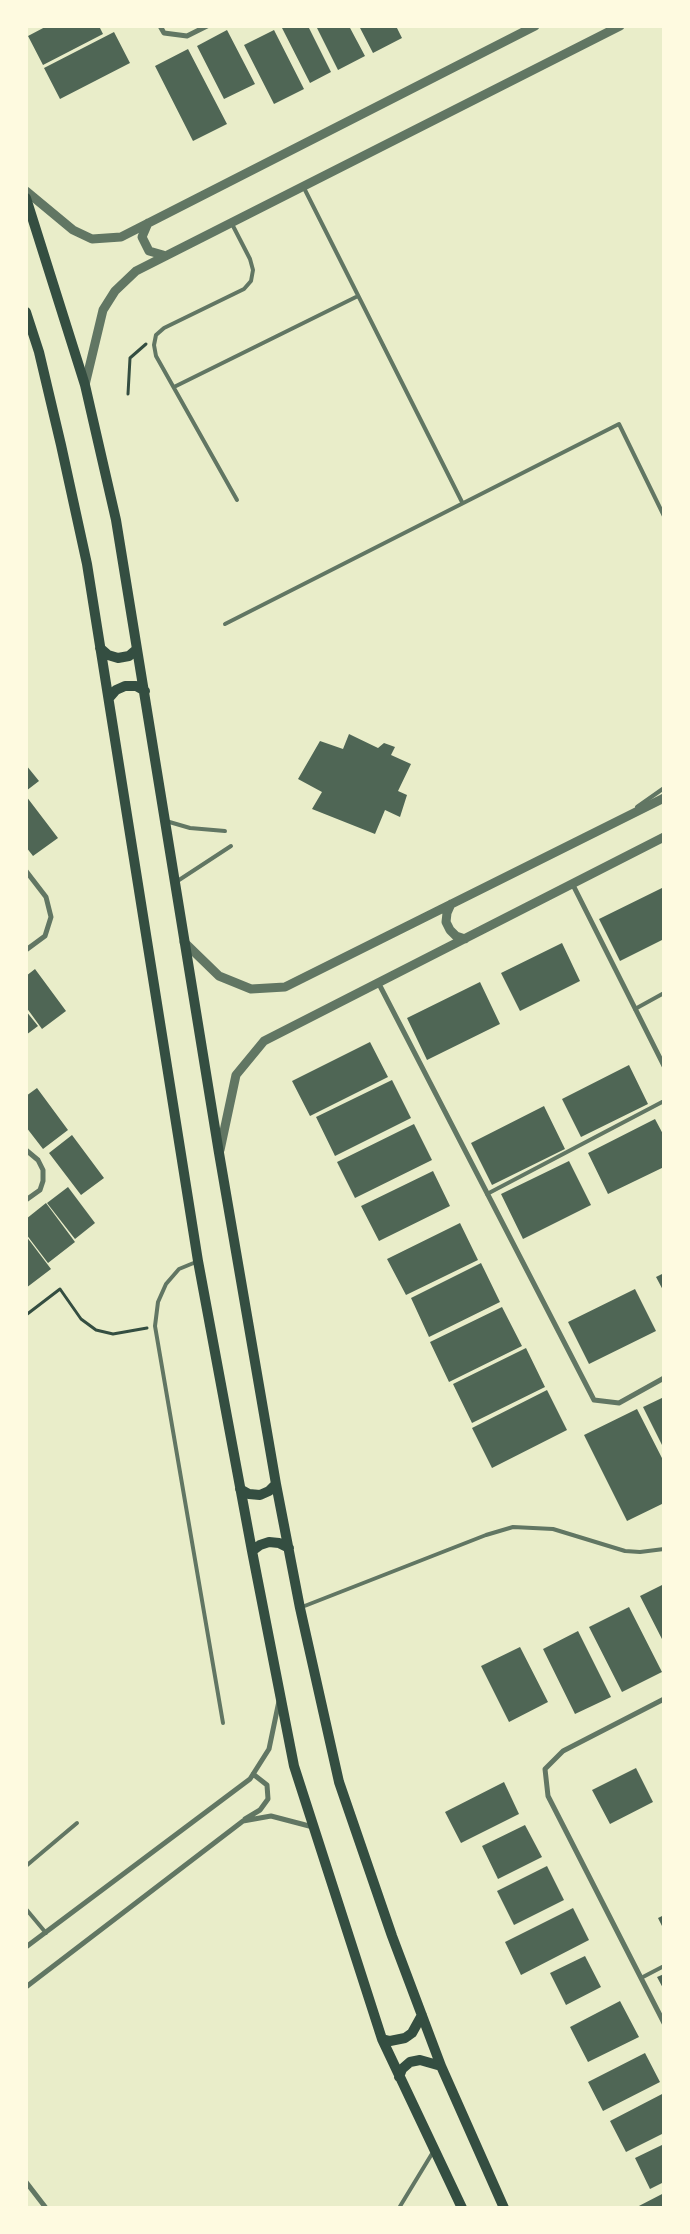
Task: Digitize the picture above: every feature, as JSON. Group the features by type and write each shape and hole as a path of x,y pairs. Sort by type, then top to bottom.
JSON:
{"main road":[{"path":"26,198 85,385 116,520 219,1153 276,1484 300,1608 339,1782 441,2066 504,2208"},
{"path":"26,312 39,352 86,564 198,1261 294,1766 382,2039 462,2208"},
{"path":"100,648 108,655 118,658 129,656 137,649"},
{"path":"109,698 116,690 126,686 136,686 145,691"},
{"path":"240,1489 249,1494 260,1495 269,1491 276,1484"},
{"path":"252,1551 260,1545 269,1542 280,1543 288,1548"},
{"path":"382,2039 390,2041 406,2038 412,2033 422,2016"},
{"path":"399,2078 402,2068 410,2062 420,2060 441,2066"}],"street":[{"path":"160,26 164,33 187,36 207,26"},
{"path":"26,191 73,230 92,239 121,236 535,26"},
{"path":"85,385 103,310 115,291 136,271 163,255 620,26"},
{"path":"148,223 142,237 149,251 163,255"},
{"path":"184,942 219,976 251,989 284,987 664,798"},
{"path":"219,1153 236,1075 264,1041 664,837"},
{"path":"26,871 46,897 51,917 45,936 26,950"},
{"path":"572,883 664,1066"},
{"path":"451,904 447,912 446,922 456,936 464,939"},
{"path":"379,984 594,1400 618,1402 664,1378"},
{"path":"26,1150 38,1160 43,1170 43,1181 40,1190 26,1200"},
{"path":"26,1947 250,1779 269,1749 280,1694"},
{"path":"664,1699 563,1751 545,1769 548,1796 664,2023"},
{"path":"26,1987 260,1810 268,1799 267,1785 253,1774"},
{"path":"243,1821 271,1816 314,1828"},
{"path":"26,2182 46,2208"}],"lane":[{"path":"303,186 462,502"},
{"path":"231,222 250,259 253,270 251,281 244,289 164,328 156,335 154,345 156,356 237,500"},
{"path":"174,387 358,296"},
{"path":"225,624 462,502 619,424 664,516"},
{"path":"616,822 664,788"},
{"path":"166,821 190,828 224,831"},
{"path":"176,882 231,846"},
{"path":"635,1009 664,993"},
{"path":"487,1194 664,1102"},
{"path":"198,1261 179,1269 171,1276 158,1302 155,1326 223,1723"},
{"path":"300,1608 486,1535 513,1527 553,1529 625,1551 640,1552 664,1549"},
{"path":"26,1866 77,1823"},
{"path":"26,1909 46,1933"},
{"path":"641,1978 664,1966"},
{"path":"399,2208 434,2150"}],"path":[{"path":"128,394 130,358 156,335"},
{"path":"26,1315 60,1289 81,1319 96,1330 120,1333 155,1326"}],"building":[{"path":"47,26 99,26 103,34 43,65 28,36"},
{"path":"281,26 308,26 331,72 310,83"},
{"path":"316,26 349,26 365,56 338,70"},
{"path":"359,26 396,26 402,38 373,53"},
{"path":"227,30 255,84 224,99 197,46"},
{"path":"274,30 304,89 274,104 244,45"},
{"path":"114,32 130,63 60,99 44,68"},
{"path":"188,49 227,124 193,141 155,66"},
{"path":"349,734 378,748 384,743 395,747 391,755 411,764 398,791 407,795 400,817 385,810 375,834 312,809 322,792 298,779 320,741 343,749"},
{"path":"26,765 39,781 26,791"},
{"path":"26,796 58,838 33,856 26,847"},
{"path":"664,887 664,939 620,961 599,919"},
{"path":"562,943 580,981 520,1011 501,973"},
{"path":"35,969 66,1011 42,1029 26,1007 26,976"},
{"path":"480,982 500,1024 427,1060 407,1018"},
{"path":"26,1011 38,1026 26,1035"},
{"path":"370,1042 388,1077 310,1116 292,1081"},
{"path":"629,1065 648,1104 581,1137 562,1099"},
{"path":"392,1080 411,1118 335,1156 316,1117"},
{"path":"37,1088 68,1130 43,1149 26,1127 26,1096"},
{"path":"544,1106 565,1149 492,1185 471,1143"},
{"path":"655,1119 664,1136 664,1167 608,1194 588,1153"},
{"path":"414,1124 432,1160 355,1198 337,1162"},
{"path":"72,1135 104,1178 81,1195 49,1153"},
{"path":"569,1161 591,1205 523,1239 501,1194"},
{"path":"433,1171 450,1206 379,1241 361,1206"},
{"path":"68,1187 95,1223 75,1239 47,1203"},
{"path":"46,1203 75,1242 48,1263 26,1234 26,1219"},
{"path":"460,1223 478,1260 406,1295 387,1259"},
{"path":"26,1236 51,1269 26,1288"},
{"path":"481,1263 500,1302 429,1337 411,1298"},
{"path":"664,1273 664,1292 656,1277"},
{"path":"635,1289 656,1331 589,1364 568,1322"},
{"path":"502,1307 522,1346 449,1382 430,1342"},
{"path":"526,1348 545,1387 472,1423 453,1384"},
{"path":"547,1390 567,1430 492,1468 472,1428"},
{"path":"664,1397 664,1449 643,1407"},
{"path":"637,1409 664,1462 664,1503 627,1521 584,1435"},
{"path":"664,1584 664,1643 640,1596"},
{"path":"629,1607 662,1672 622,1692 589,1627"},
{"path":"578,1631 611,1697 575,1714 543,1649"},
{"path":"520,1647 548,1702 509,1722 481,1666"},
{"path":"636,1768 653,1802 610,1824 592,1790"},
{"path":"504,1782 519,1814 461,1843 445,1812"},
{"path":"525,1825 542,1857 498,1879 482,1846"},
{"path":"547,1866 564,1900 514,1925 497,1891"},
{"path":"573,1908 589,1940 521,1975 505,1942"},
{"path":"664,1915 664,1930 658,1918"},
{"path":"585,1956 601,1987 566,2005 550,1973"},
{"path":"664,1974 664,1990 657,1977"},
{"path":"620,2001 639,2037 588,2062 570,2027"},
{"path":"645,2053 660,2082 603,2111 588,2082"},
{"path":"664,2093 664,2133 626,2152 610,2121"},
{"path":"664,2144 664,2182 650,2189 635,2158"},
{"path":"664,2193 664,2208 635,2208"}]}
